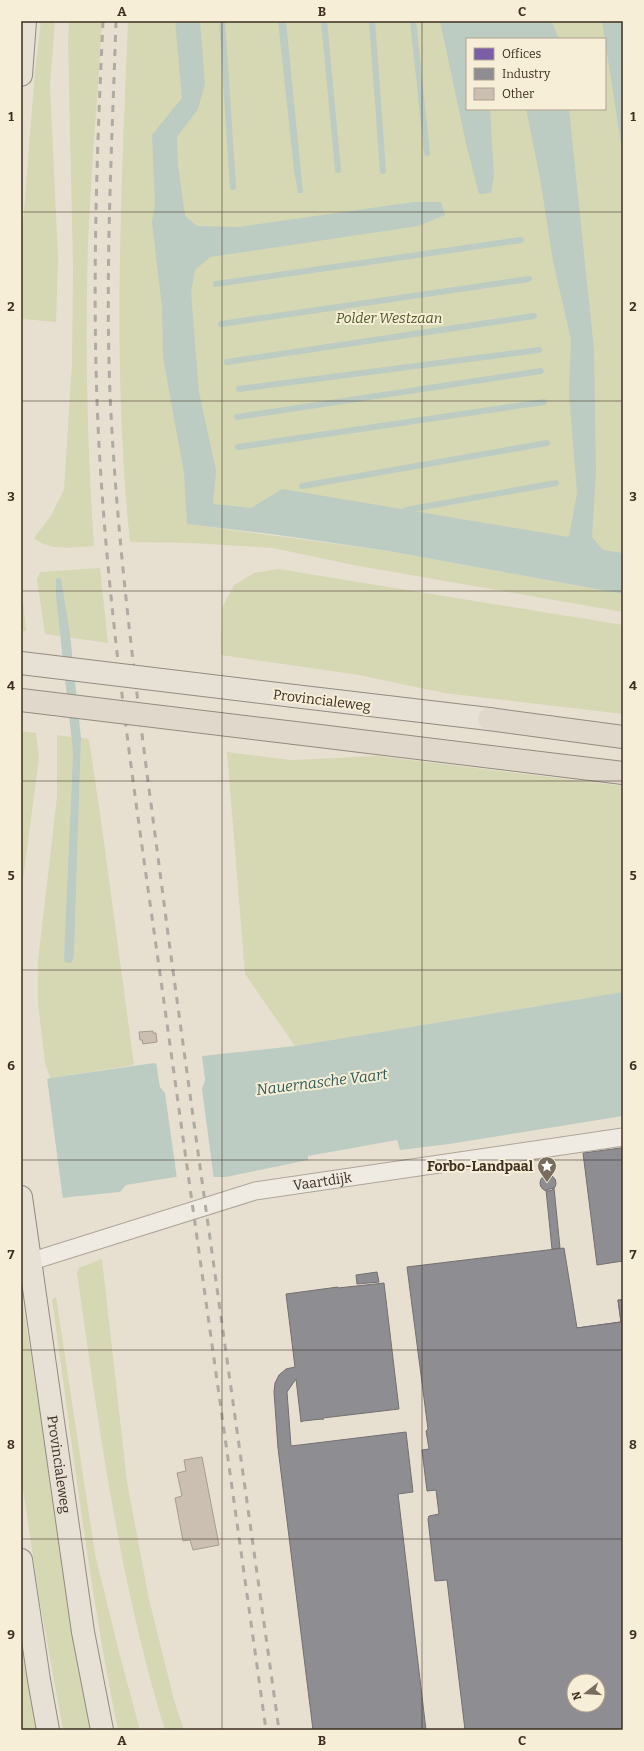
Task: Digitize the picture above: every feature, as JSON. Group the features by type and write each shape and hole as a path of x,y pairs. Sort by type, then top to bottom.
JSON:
{"highway":[{"path":"21,700 623,773"},
{"name":"Provincialeweg","path":"489,719 623,737"}],"main road":[{"path":"21,75 26,21"},
{"name":"Provincialeweg","path":"21,663 489,719"},
{"name":"Provincialeweg","path":"22,1202 83,1632 102,1730"},
{"path":"21,1560 48,1730"}],"street":[{"name":"Vaartdijk","path":"30,1262 255,1191 623,1137"}],"green space":[{"path":"41,21 55,21 50,84 58,259 56,322 23,319 21,336 21,248 35,71"},
{"path":"69,21 102,21 89,216 87,282 87,395 94,546 63,548 47,545 34,538 50,517 64,490 72,363 73,268 68,39"},
{"name":"Polder Westzaan","path":"128,21 623,21 623,586 451,554 187,524 389,551 623,594 623,612 353,565 273,548 193,543 130,542 124,477 121,412 121,216","holes":["163,317 174,417 163,358"]},
{"path":"100,568 108,643 45,634 37,580 40,572"},
{"path":"278,569 623,625 623,714 444,693 359,675 221,655 222,608 234,585 254,573"},
{"path":"21,581 26,631 21,631"},
{"path":"21,731 36,733 39,758 21,894"},
{"path":"57,735 71,737 73,752 64,959 74,955 81,738 89,739 134,1065 50,1078 45,1063 38,1003 38,961 57,797"},
{"path":"227,752 291,760 377,756 623,786 623,992 295,1046 245,974"},
{"path":"102,1259 127,1482 149,1599 174,1700 184,1730 165,1730 135,1617 102,1446 77,1273 79,1268"},
{"path":"21,1294 91,1730 63,1730 39,1597 21,1475"},
{"path":"56,1297 95,1554 140,1730 118,1730 98,1623 82,1515 52,1299"},
{"path":"21,1644 37,1730 21,1730"}],"water":[{"path":"175,21 200,21 205,84 198,109 177,137 178,165 185,216 197,226 239,227 414,202 441,202 445,215 418,226 210,257 195,270 191,292 199,392 216,471 213,504 251,508 282,489 569,537 577,493 569,394 571,340 553,261 540,178 526,110 569,110 594,350 596,473 592,537 603,550 623,553 623,594 389,551 271,534 187,524 184,473 163,358 162,307 152,222 155,204 152,135 182,98"},
{"path":"278,21 286,21 303,193 298,193 294,170"},
{"path":"440,21 552,22 559,38 466,38 466,110 490,110 494,176 491,193 479,194 467,148"},
{"path":"602,21 623,21 623,156 606,47 606,38 605,38"},
{"path":"56,579 61,579 70,634 81,738 74,955 72,962 70,963 65,962 64,956 73,752 56,596"},
{"name":"Nauernasche Vaart","path":"623,992 623,1116 449,1144 400,1150 397,1140 308,1156 308,1160 226,1177 175,1177 126,1185 120,1192 21,1204 21,1089 50,1078 154,1063 157,1064 160,1087 205,1080 202,1056 295,1046"}],"pier":[{"path":"201,1054 205,1080 202,1089 214,1180 177,1179 165,1093 160,1087 156,1062 158,1064 161,1085 203,1078"},
{"path":"47,1078 63,1200 21,1206 21,1087"}],"building: Offices":[{"path":"618,1300 623,1300 623,1498 600,1501 577,1328 621,1322"}],"building: Industry":[{"path":"623,1148 623,1261 597,1265 583,1153"},
{"path":"548,1175 554,1177 556,1183 554,1189 548,1191 542,1189 540,1183 542,1177"},
{"path":"554,1188 560,1248 552,1249 546,1190"},
{"path":"564,1248 577,1328 621,1322 618,1300 623,1300 623,1730 465,1730 447,1580 435,1581 428,1519 429,1516 439,1514 436,1490 427,1491 422,1450 429,1449 426,1431 428,1429 407,1267"},
{"path":"377,1272 379,1282 357,1284 356,1275"},
{"path":"384,1283 399,1409 301,1422 296,1379 287,1392 291,1446 406,1432 413,1492 398,1494 426,1730 313,1730 278,1448 274,1392 275,1383 279,1375 286,1369 295,1367 286,1294"}],"building: Other":[{"path":"153,1031 153,1033 156,1033 157,1042 143,1044 142,1040 140,1040 139,1032"},
{"path":"202,1457 219,1545 193,1550 190,1540 183,1541 175,1498 182,1496 177,1473 186,1471 184,1460"}],"waterway":[{"path":"222,21 233,187"},
{"path":"324,21 338,170"},
{"path":"372,21 383,171"},
{"path":"413,21 427,153"},
{"path":"216,284 521,240"},
{"path":"221,324 529,279"},
{"path":"227,362 534,316"},
{"path":"239,389 539,350"},
{"path":"237,417 541,371"},
{"path":"238,447 544,402"},
{"path":"302,486 547,443"},
{"path":"406,510 556,483"}],"railway":[{"path":"103,21 98,131 95,297 97,407 111,598 118,665 136,800 266,1730"},
{"path":"116,21 108,300 110,393 119,529 133,664 168,934 279,1730"}],"place":[{"name":"Forbo-Landpaal","path":"547,1183"}]}
